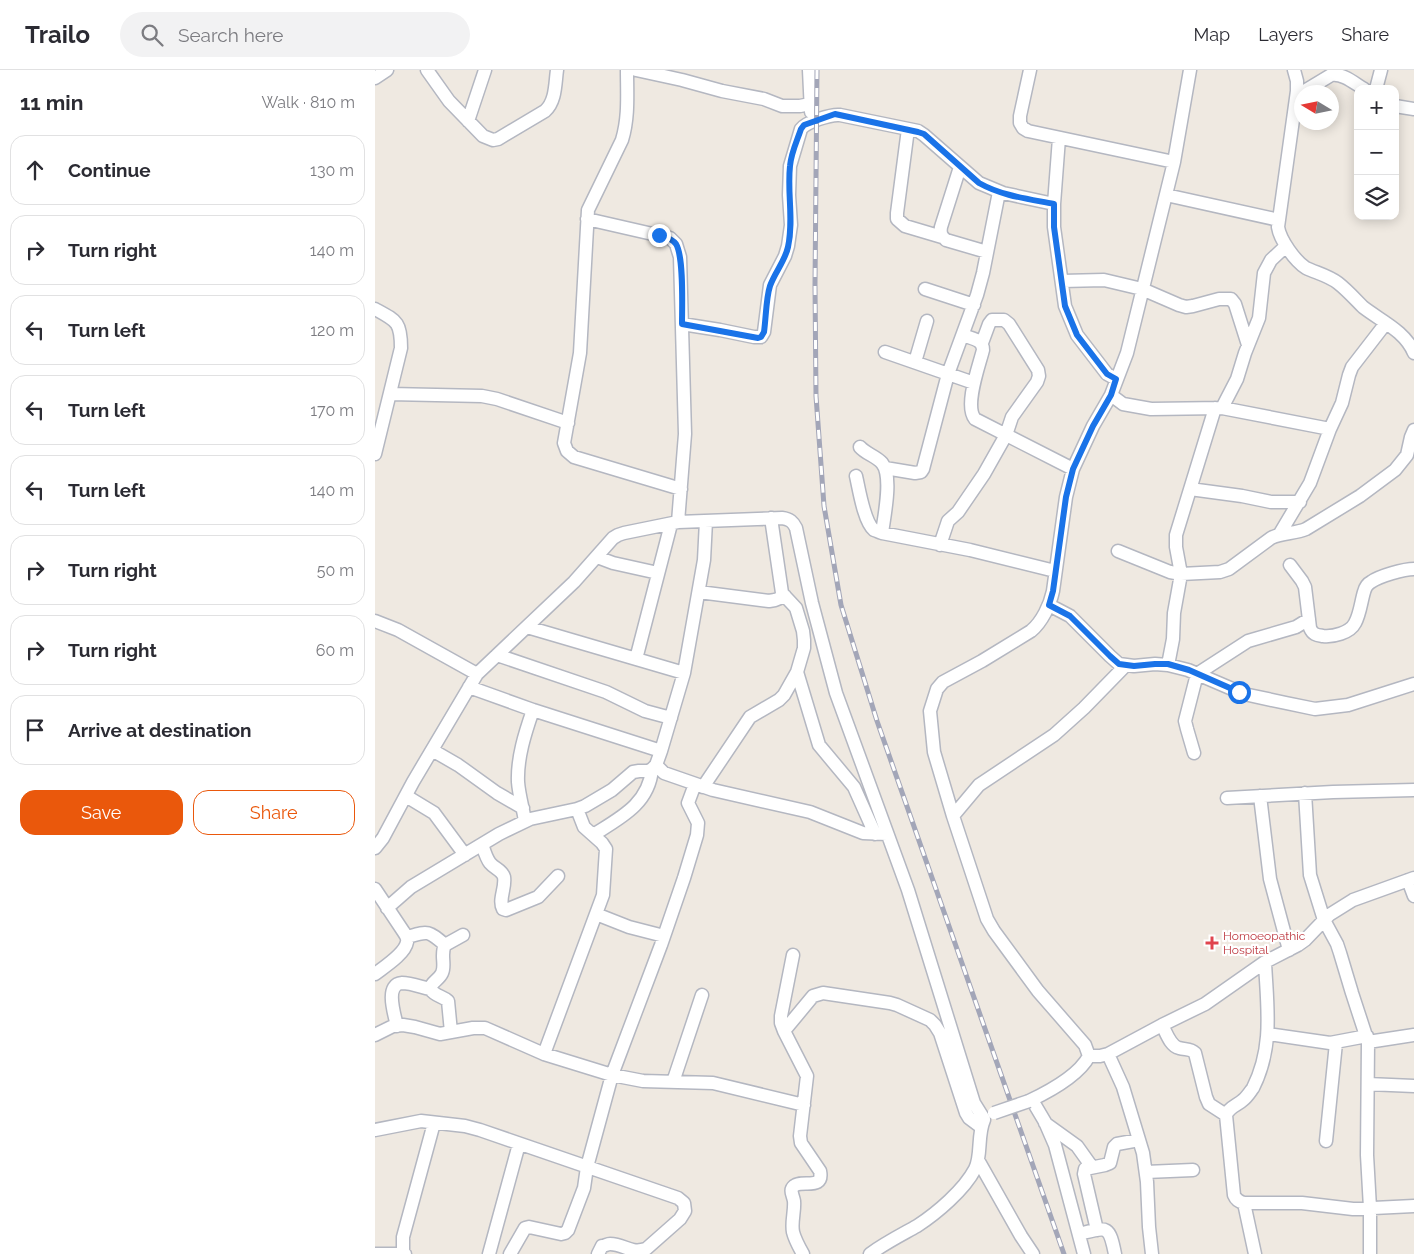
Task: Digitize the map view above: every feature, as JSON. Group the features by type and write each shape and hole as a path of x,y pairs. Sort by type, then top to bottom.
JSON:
{"street":[{"path":"375,78 387,70"},
{"path":"427,70 449,101 483,136 493,140 498,139 545,111 552,101 557,70"},
{"path":"468,121 485,70"},
{"path":"627,70 627,120 625,130 588,210 580,354 564,443 567,451 574,457 681,489"},
{"path":"636,70 764,99 782,106 811,106"},
{"path":"809,70 812,122"},
{"path":"1030,70 1020,123 1023,128 1028,131 1059,138 1174,162"},
{"path":"784,1031 813,996 823,992 890,1002 922,1015 935,1025 940,1033 969,1118 986,1120 1030,1100 1071,1076 1079,1070 1089,1056 1085,1045 1044,998 987,919 953,816 933,746 930,712 937,689 943,682 1031,631 1049,605 1053,591 1066,497 1073,469 1111,395 1127,353 1174,162 1190,70"},
{"path":"1294,70 1298,85"},
{"path":"1377,85 1381,70"},
{"path":"1314,85 1332,73 1340,75 1357,85"},
{"path":"1399,107 1414,109"},
{"path":"682,324 761,337 764,332 770,286 788,246 791,225 789,195 791,159 804,125 835,114 924,134 979,183 999,192 1054,204"},
{"path":"908,129 897,219 905,226 987,252"},
{"path":"1295,130 1279,220 1279,234 1299,262 1337,282 1363,307 1407,340 1414,353"},
{"path":"1059,138 1054,227 1065,306 1077,335 1107,374 1116,379"},
{"path":"942,237 940,233 941,227 960,167"},
{"path":"885,468 915,473 923,470 948,374 974,305 999,192"},
{"path":"1166,195 1279,220"},
{"path":"587,220 670,238 676,244 680,257 685,427 681,489 674,523 658,573 636,659"},
{"path":"1168,664 1181,574 1176,535 1218,408 1237,379 1259,318 1263,273 1271,260 1286,246"},
{"path":"1061,281 1104,280 1142,289 1186,307 1219,299 1231,299 1235,304 1248,345"},
{"path":"925,289 974,305"},
{"path":"375,309 389,316 398,324 401,333 401,348 375,454"},
{"path":"940,544 948,521 958,512 984,474 1006,435 1012,417 1037,382 1039,376 1039,370 1009,324 1004,320 992,320 982,343 983,350 974,383 970,410 972,416 975,419 1006,435 1073,469"},
{"path":"915,362 927,322"},
{"path":"1279,535 1310,483 1342,402 1352,367 1386,323"},
{"path":"963,335 982,343"},
{"path":"885,352 974,383"},
{"path":"390,394 482,396 497,399 568,423"},
{"path":"1111,395 1123,404 1151,409 1218,408 1330,429"},
{"path":"1117,551 1160,569 1181,574 1225,571 1271,538 1306,529 1360,496 1395,470 1409,453 1411,436 1414,430"},
{"path":"860,447 881,462 885,468 887,485 882,533"},
{"path":"856,476 865,513 874,530 1055,570"},
{"path":"1190,489 1271,502 1300,502"},
{"path":"510,1254 525,1228 529,1227 561,1234 568,1230 584,1188 587,1167 612,1075 685,878 697,835 698,823 688,803 750,716 779,700 784,695 797,672 804,648 804,640 796,608 782,593 771,518"},
{"path":"375,848 383,838 477,674 574,582 618,534 674,523 771,518 789,519 796,528 812,603 836,693 863,764 881,834"},
{"path":"593,835 632,809 651,783 654,767 661,751 683,673 704,560 706,521"},
{"path":"597,557 613,563 658,573"},
{"path":"1290,565 1303,581 1305,587 1312,632 1316,635 1334,636 1346,631 1355,624 1366,587 1370,582 1405,570 1414,569"},
{"path":"699,592 769,601 785,596"},
{"path":"1049,605 1070,616 1119,664 1125,666 1168,664 1189,670 1244,694 1315,709 1353,704 1414,684"},
{"path":"1194,752 1185,721 1197,674 1248,641 1296,627 1309,619"},
{"path":"375,621 398,630 477,674"},
{"path":"527,627 683,673"},
{"path":"497,655 606,692 645,711 671,718"},
{"path":"953,816 979,785 1054,735 1084,708 1125,666"},
{"path":"797,672 819,745 854,787 881,834 909,890 974,1103 986,1120 976,1168 951,1200 917,1226 870,1254"},
{"path":"469,687 533,710 661,751"},
{"path":"525,821 518,782 519,764 524,735 533,710"},
{"path":"432,750 458,764 497,793 523,808"},
{"path":"387,908 411,887 482,844 525,821 577,809 603,796 633,772 654,767 665,773 713,790 810,812 856,832 881,834"},
{"path":"1227,798 1305,793 1414,790"},
{"path":"1305,793 1310,875 1324,920 1337,944 1367,1039 1367,1150 1370,1254"},
{"path":"406,796 434,813 465,855"},
{"path":"1260,796 1270,879 1289,950"},
{"path":"544,1054 603,895 605,846 584,827 577,809"},
{"path":"482,844 491,865 501,871 503,875 501,906 503,909 506,910 538,897 558,876"},
{"path":"1089,1056 1108,1054 1205,1004 1265,962 1305,940 1329,915 1353,900 1411,879 1414,896"},
{"path":"375,890 407,937 405,948 401,953 375,974"},
{"path":"596,914 629,927 664,936"},
{"path":"407,937 429,932 445,945"},
{"path":"430,989 430,985 441,976 443,971 442,954 445,945 463,934"},
{"path":"793,955 781,1023 807,1076 800,1136 801,1142 821,1176 816,1183 796,1184 793,1188 793,1234 803,1254"},
{"path":"1265,962 1268,1034 1264,1059 1253,1088 1226,1115 1235,1198 1239,1202 1244,1203 1302,1203 1353,1208 1414,1206"},
{"path":"397,1026 391,998 394,987 397,984 403,983 430,989 433,994 448,1001 451,1032"},
{"path":"673,1082 702,995"},
{"path":"1162,1025 1174,1045 1195,1053 1209,1104 1226,1115"},
{"path":"375,1035 393,1026 410,1026 440,1034 473,1028 485,1028 544,1054 612,1075 643,1081 713,1083 804,1105"},
{"path":"1268,1034 1330,1043 1414,1035"},
{"path":"1326,1141 1336,1043"},
{"path":"1108,1054 1123,1087 1143,1152 1152,1254"},
{"path":"1368,1084 1414,1086"},
{"path":"1030,1100 1045,1122 1055,1145 1084,1254"},
{"path":"375,1130 421,1121 465,1126 678,1198 684,1203 685,1211 680,1219 645,1249 639,1252 631,1252 611,1244 602,1246 598,1254"},
{"path":"1045,1122 1077,1146 1092,1167"},
{"path":"375,1254 404,1254 403,1237 434,1123"},
{"path":"1097,1230 1084,1174 1085,1169 1105,1165 1110,1162 1114,1147 1117,1144 1139,1140"},
{"path":"489,1254 519,1144"},
{"path":"978,1160 1033,1254"},
{"path":"1146,1172 1193,1170"},
{"path":"1244,1203 1255,1254"},
{"path":"1079,1234 1102,1229 1107,1230 1110,1233 1115,1254"}],"railway":[{"path":"817,70 816,396 824,506 841,605 877,721 1064,1254"}],"place":[{"name":"Homoeopathic Hospital","path":"1212,943"}],"route":[{"path":"659,235 670,238 676,244 680,257 682,324 758,338 764,332 770,286 788,246 791,225 790,166 801,129 804,125 835,114 918,132 924,134 979,183 986,187 1003,193 1054,204 1054,227 1065,306 1077,335 1107,374 1116,379 1111,395 1093,426 1073,469 1066,497 1053,591 1049,605 1070,616 1119,664 1134,666 1168,664 1189,670 1239,692"}]}
